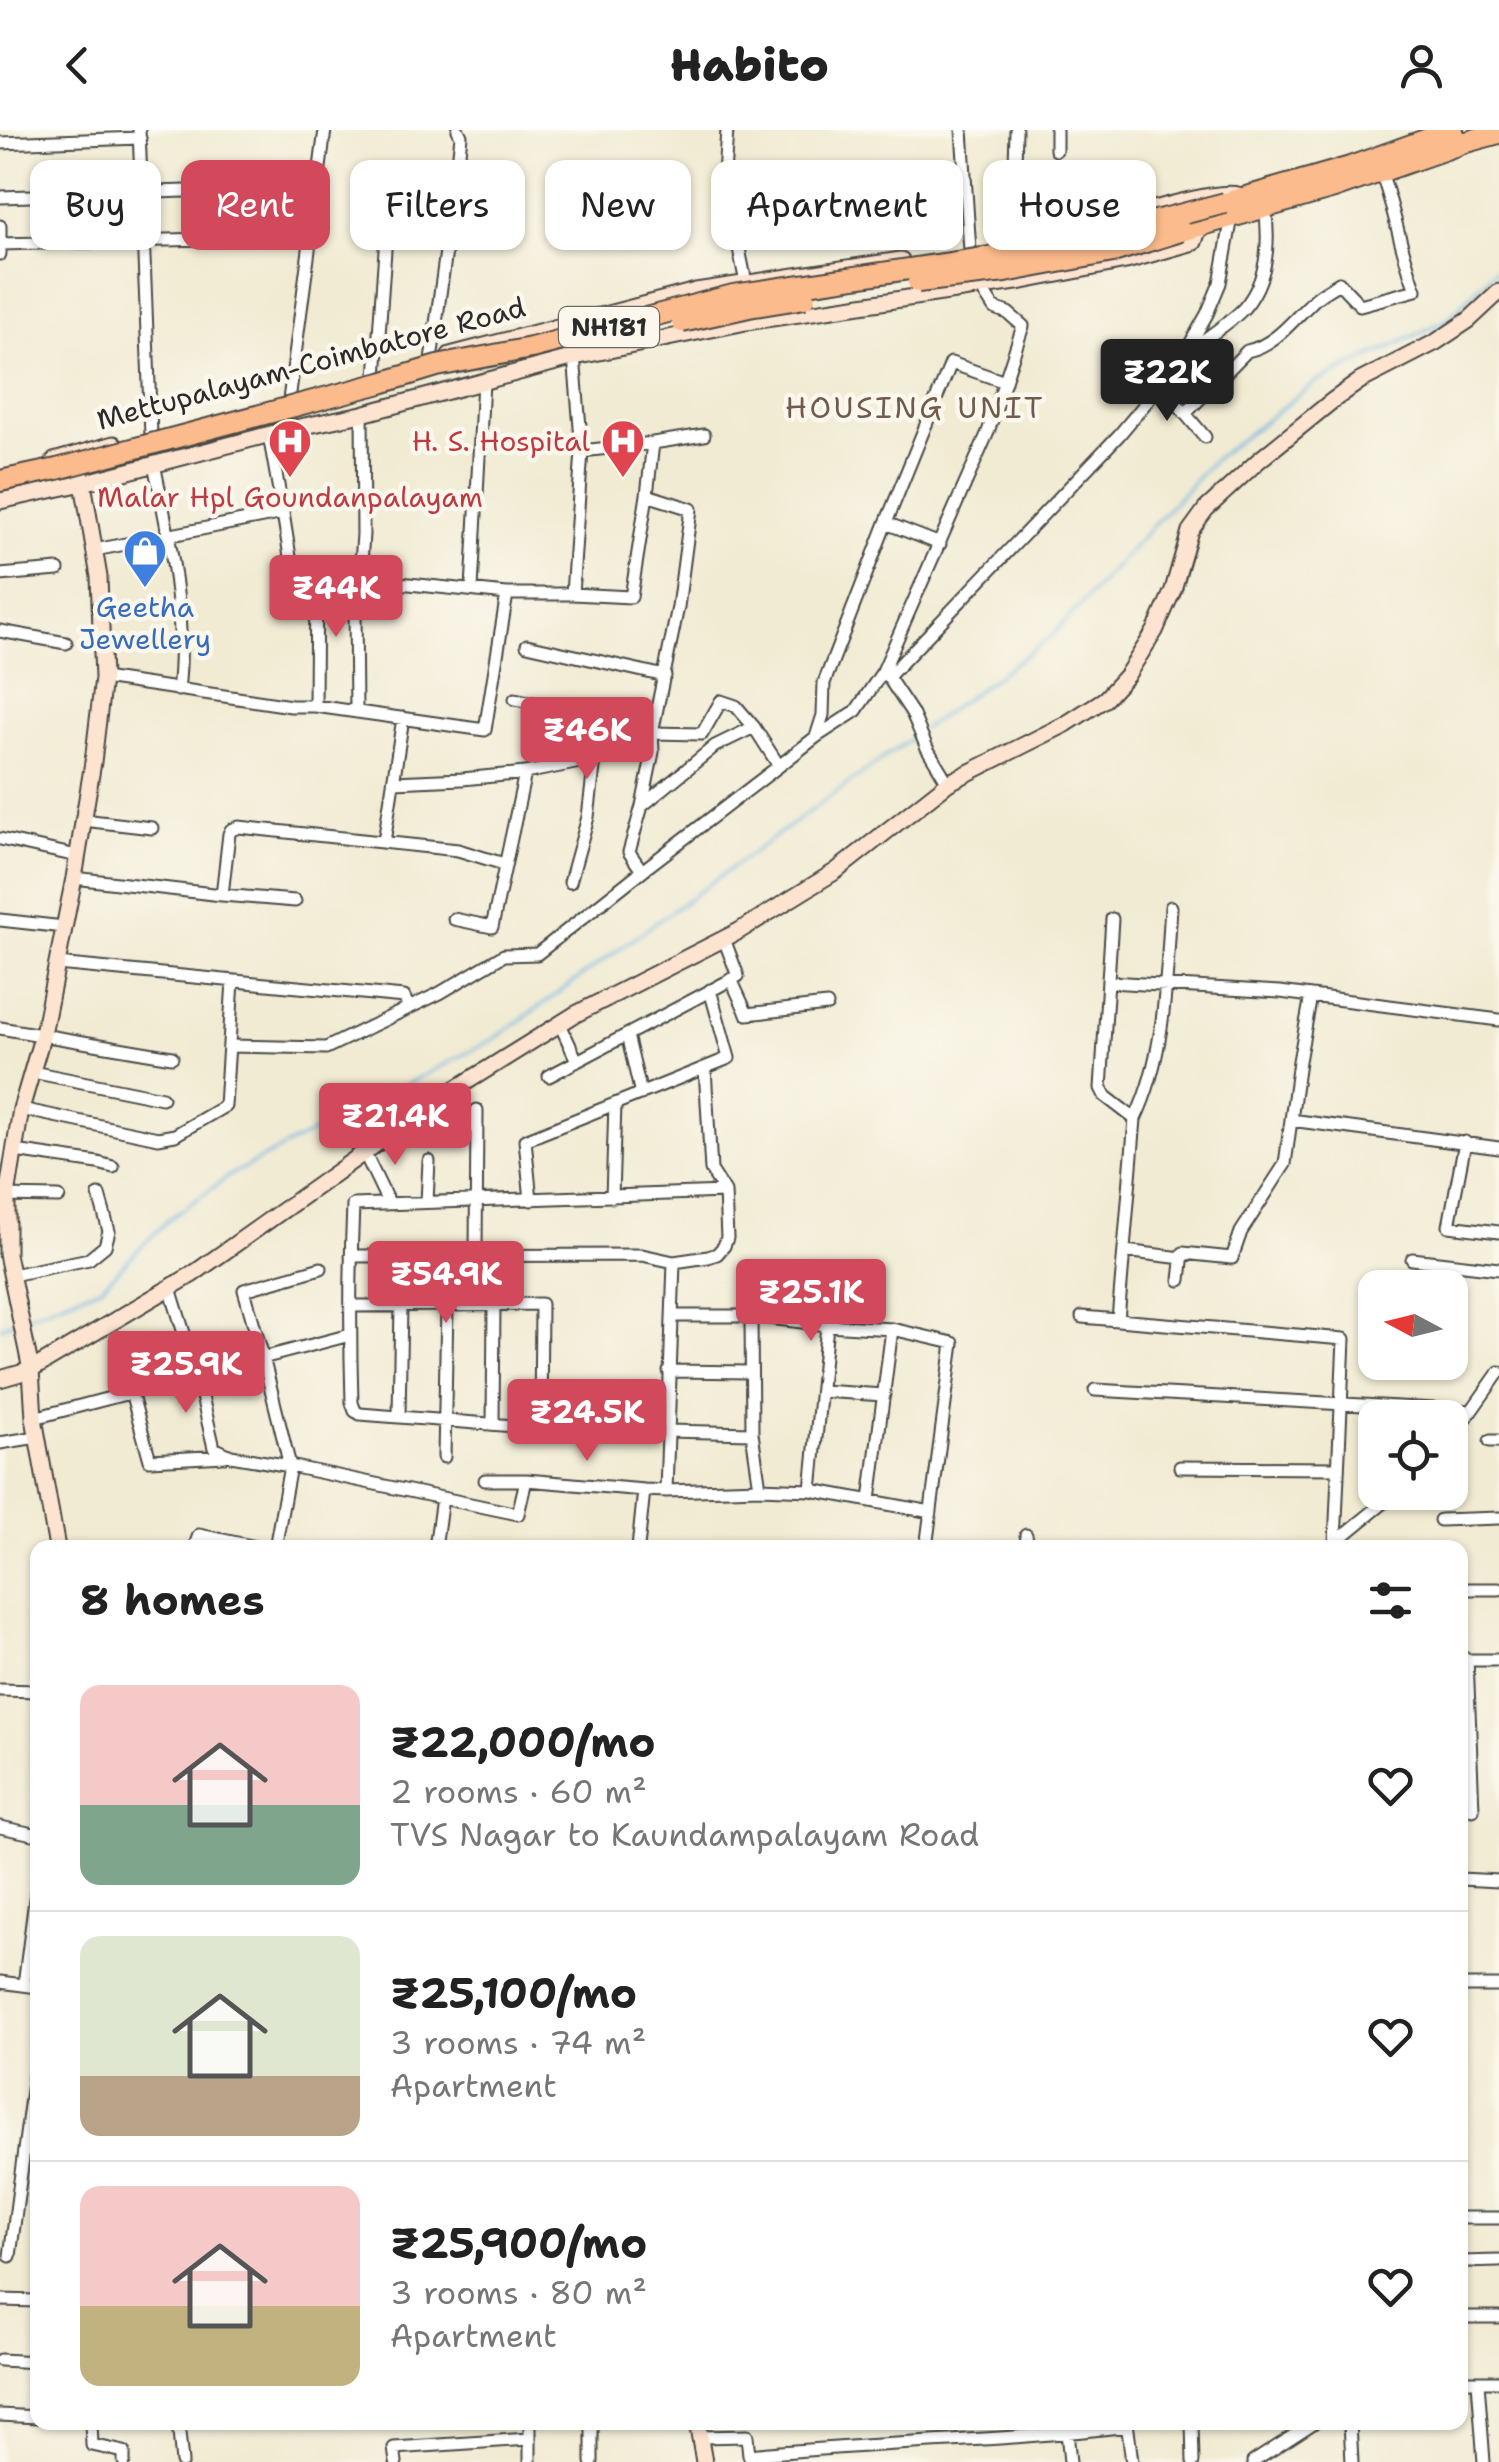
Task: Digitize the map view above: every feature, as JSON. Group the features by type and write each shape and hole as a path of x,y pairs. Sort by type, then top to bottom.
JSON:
{"highway":[{"name":"Mettupalayam-Coimbatore Road","path":"1256,202 1342,178 1454,130"},
{"path":"1342,178 1381,172 1499,133"},
{"path":"1190,228 1256,202"},
{"name":"NH181","path":"0,481 436,366 530,348 733,295 1051,248 1228,210"},
{"name":"NH181","path":"0,492 442,376 534,360 582,345 749,307 1006,272 1113,252 1190,228"}],"main road":[{"name":"Mettupalayam-Coimbatore Road","path":"1156,210 1229,192 1256,202"},
{"path":"0,501 290,428 362,414 575,357 746,322 1023,281 1126,261 1194,242 1190,228"},
{"name":"Mettupalayam-Coimbatore Road","path":"0,473 36,468 78,453 696,291 983,250"},
{"path":"0,1379 31,1370 193,1274 444,1096 560,1024 724,939 836,870 948,784 1066,724 1105,698 1128,675 1156,631 1190,532 1206,508 1258,460 1332,402 1360,382 1436,342 1469,320 1499,292"},
{"path":"55,1540 34,1418 31,1370 9,1274 4,1196 21,1109 44,1034 74,878 103,678 99,577 78,453"},
{"path":"698,2430 704,2462"}],"street":[{"path":"321,160 325,130"},
{"path":"431,360 458,172 458,130"},
{"path":"727,130 724,175 746,283"},
{"path":"962,130 970,252"},
{"path":"1015,160 1016,130"},
{"path":"1056,130 1056,150"},
{"path":"0,144 140,134 140,160"},
{"path":"1184,414 1247,351 1285,331 1312,300 1339,283 1360,306 1416,290 1381,172"},
{"path":"0,197 30,196"},
{"path":"1194,336 1200,344 1244,308 1259,285 1268,234 1256,202"},
{"path":"229,1046 326,1048 440,994 504,956 537,954 816,737 856,711 886,674 1120,435 1180,362 1208,314 1220,284 1228,210"},
{"path":"0,226 0,254"},
{"path":"0,244 30,243"},
{"path":"142,250 151,435"},
{"path":"289,400 309,250"},
{"path":"376,376 386,250"},
{"path":"886,674 988,432 1023,326 1008,313 994,308 980,286"},
{"path":"571,323 582,451 572,594"},
{"path":"816,737 824,683 951,363 1005,382"},
{"path":"472,589 483,381"},
{"path":"1161,385 1205,437"},
{"path":"362,414 360,580 507,594 631,597 653,443"},
{"path":"269,435 292,563"},
{"path":"582,451 704,435"},
{"path":"154,464 168,534 182,654 178,690"},
{"path":"642,870 629,852 653,752 652,733 678,607 692,508 647,495"},
{"path":"95,550 282,513"},
{"path":"886,522 940,544"},
{"path":"0,574 58,570"},
{"path":"315,706 316,573"},
{"path":"103,678 485,730 507,594"},
{"path":"316,612 354,611 356,712"},
{"path":"0,631 66,643"},
{"path":"528,646 665,676"},
{"path":"886,674 912,713 948,784"},
{"path":"515,699 606,718 652,733 702,734 720,700 736,706 779,766"},
{"path":"384,842 403,718"},
{"path":"570,882 588,818 595,759 606,718"},
{"path":"642,806 715,746 754,727"},
{"path":"394,782 525,773 595,759"},
{"path":"454,919 492,927 525,773"},
{"path":"83,820 152,828"},
{"path":"222,895 229,834 234,828 458,850 504,864"},
{"path":"0,839 77,856"},
{"path":"74,878 295,901"},
{"path":"1118,1320 1135,1119 1148,1092 1158,1046 1171,906"},
{"path":"0,920 64,927"},
{"path":"1112,920 1102,1088 1106,1096 1135,1119"},
{"path":"549,1076 738,976 724,939"},
{"path":"57,964 404,996 409,1008"},
{"path":"732,979 746,1014 827,1005"},
{"path":"21,1109 158,1138 175,1135 225,1106 234,981"},
{"path":"1109,982 1311,996 1499,1020"},
{"path":"532,1200 524,1140 729,1058 710,990"},
{"path":"1180,1280 1183,1253 1232,1258 1241,1232 1285,1164 1311,996"},
{"path":"560,1024 577,1061"},
{"path":"0,1028 172,1057"},
{"path":"627,1034 640,1094"},
{"path":"351,1256 642,1255 674,1262 716,1254 728,1238 725,1192 711,1170 705,1068"},
{"path":"32,1072 162,1098"},
{"path":"612,1197 615,1104"},
{"path":"476,1256 477,1110"},
{"path":"1292,1120 1499,1148"},
{"path":"1464,1142 1450,1226 1499,1232"},
{"path":"14,1152 113,1167"},
{"path":"364,1152 388,1202"},
{"path":"427,1202 429,1161"},
{"path":"350,1306 541,1304 540,1428 355,1411 350,1335 350,1306 351,1256 353,1205 725,1192"},
{"path":"9,1274 89,1259 106,1246 109,1232 99,1195"},
{"path":"4,1196 59,1197"},
{"path":"1125,1251 1182,1258"},
{"path":"1412,1259 1499,1269"},
{"path":"666,1491 674,1262"},
{"path":"276,1540 290,1466 244,1290 321,1268"},
{"path":"170,1288 214,1448 230,1456"},
{"path":"444,1457 447,1305"},
{"path":"493,1424 494,1305"},
{"path":"399,1416 401,1306"},
{"path":"672,1316 750,1316 892,1330 953,1343 927,1540"},
{"path":"750,1316 752,1433 760,1488"},
{"path":"1082,1317 1344,1339 1331,1540"},
{"path":"811,1490 828,1325"},
{"path":"870,1500 892,1330"},
{"path":"34,1418 350,1335"},
{"path":"669,1371 752,1372"},
{"path":"1468,1415 1499,1372"},
{"path":"1095,1390 1471,1411"},
{"path":"822,1391 884,1394"},
{"path":"131,1392 150,1460 230,1456 518,1514 526,1480"},
{"path":"668,1430 752,1433"},
{"path":"0,1443 38,1437"},
{"path":"1180,1467 1338,1468"},
{"path":"485,1480 666,1491 811,1490 931,1512"},
{"path":"639,1540 644,1490"},
{"path":"436,1540 442,1498"},
{"path":"1337,1540 1375,1510"},
{"path":"1440,1520 1499,1518"},
{"path":"198,1540 200,1535 223,1540"},
{"path":"1468,1589 1499,1589"},
{"path":"1468,1660 1499,1660"},
{"path":"0,1690 30,1691"},
{"path":"1468,1727 1473,1810"},
{"path":"0,1827 30,1833"},
{"path":"1468,1879 1499,1881"},
{"path":"24,1985 30,1938"},
{"path":"0,1982 30,1986"},
{"path":"1468,1986 1499,1986"},
{"path":"10,2256 30,2105"},
{"path":"1468,2218 1499,2218"},
{"path":"1468,2262 1499,2261"},
{"path":"0,2300 30,2300"},
{"path":"1468,2317 1499,2317"},
{"path":"0,2360 30,2362"},
{"path":"1468,2381 1499,2380"},
{"path":"1478,2382 1484,2462"},
{"path":"0,2415 30,2417"},
{"path":"91,2430 92,2444 124,2452 124,2462"},
{"path":"179,2430 182,2462"},
{"path":"530,2430 530,2462"},
{"path":"592,2430 592,2462"},
{"path":"747,2430 749,2455 1048,2430"},
{"path":"1067,2430 1070,2462"},
{"path":"1128,2430 1132,2462"},
{"path":"1192,2430 1193,2462"},
{"path":"1253,2462 1303,2430"},
{"path":"1350,2430 1352,2462"},
{"path":"396,2462 394,2448 529,2439"}],"waterway":[{"path":"923,729 1051,637 1213,460 1315,383 1447,320 1499,267"},
{"path":"25,1317 102,1286 168,1220 232,1174 496,1038 917,734"},
{"path":"0,1327 13,1322"}],"place":[{"name":"Malar Hpl Goundanpalayam","path":"290,479"},
{"name":"H. S. Hospital","path":"623,479"},
{"name":"Geetha Jewellery","path":"145,589"}],"district":[{"name":"HOUSING UNIT","path":"915,407"}]}
